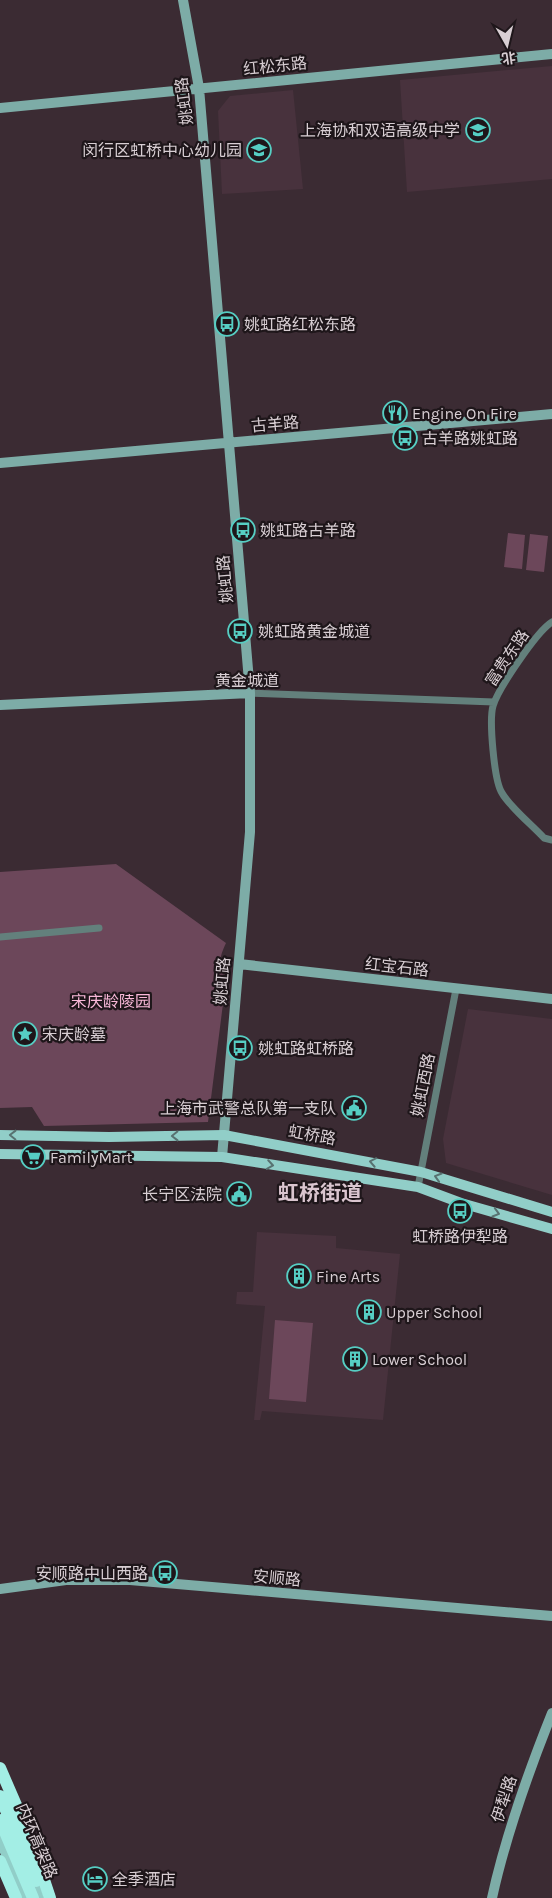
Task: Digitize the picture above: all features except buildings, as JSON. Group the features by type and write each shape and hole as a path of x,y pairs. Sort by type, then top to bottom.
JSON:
{"highway":[{"path":"0,1768 29,1835 50,1898"},
{"name":"内环高架路","path":"0,1796 20,1840 41,1898"},
{"name":"内环高架路","path":"0,1820 32,1898"},
{"path":"0,1861 16,1898"}],"main road":[{"name":"虹桥路","path":"0,1135 224,1135 421,1172 552,1212"},
{"path":"0,1154 222,1157 418,1187 461,1203 552,1230"},
{"path":"0,1839 23,1898"}],"street":[{"name":"姚虹路","path":"183,0 199,88 250,693 250,832 222,1157"},
{"name":"红松东路","path":"0,108 552,54"},
{"name":"古羊路","path":"0,463 552,414"},
{"name":"富贵东路","path":"552,622 545,626 517,663 494,702 492,709 493,748 501,793 544,838 552,840"},
{"name":"黄金城道","path":"0,705 250,693 494,702"},
{"path":"0,937 99,928"},
{"name":"红宝石路","path":"239,964 552,999"},
{"name":"姚虹西路","path":"418,1187 456,988"},
{"name":"安顺路","path":"0,1589 66,1580 130,1580 552,1616"},
{"name":"伊犁路","path":"492,1898 505,1846 531,1767 552,1713"}],"shaded area":[{"name":"上海协和双语高级中学","path":"552,66 552,179 407,192 400,80"},
{"name":"闵行区虹桥中心幼儿园","path":"293,90 303,189 222,194 218,111 230,96"},
{"path":"468,1009 552,1019 552,1195 446,1163 443,1139"},
{"path":"257,1232 336,1236 336,1248 400,1254 383,1420 262,1411 260,1420 254,1420 265,1306 236,1304 237,1292 253,1292"}],"green space":[{"path":"508,533 525,535 522,569 504,567"},
{"path":"530,534 548,536 544,572 526,570"},
{"name":"宋庆龄陵园","path":"116,864 226,943 220,962 226,980 208,1122 44,1126 32,1107 0,1108 0,872"},
{"path":"275,1320 313,1323 306,1402 269,1399"}],"place":[{"name":"上海协和双语高级中学","path":"478,130"},
{"name":"闵行区虹桥中心幼儿园","path":"259,150"},
{"name":"姚虹路红松东路","path":"227,324"},
{"name":"Engine On Fire","path":"395,413"},
{"name":"古羊路姚虹路","path":"405,438"},
{"name":"姚虹路古羊路","path":"243,530"},
{"name":"姚虹路黄金城道","path":"240,631"},
{"name":"宋庆龄墓","path":"25,1034"},
{"name":"姚虹路虹桥路","path":"240,1048"},
{"name":"上海市武警总队第一支队","path":"354,1108"},
{"name":"FamilyMart","path":"33,1157"},
{"name":"长宁区法院","path":"239,1194"},
{"name":"虹桥路伊犁路","path":"460,1211"},
{"name":"Fine Arts","path":"299,1276"},
{"name":"Upper School","path":"369,1312"},
{"name":"Lower School","path":"355,1359"},
{"name":"安顺路中山西路","path":"165,1573"},
{"name":"全季酒店","path":"95,1879"}],"district":[{"name":"虹桥街道","path":"320,1193"}]}
